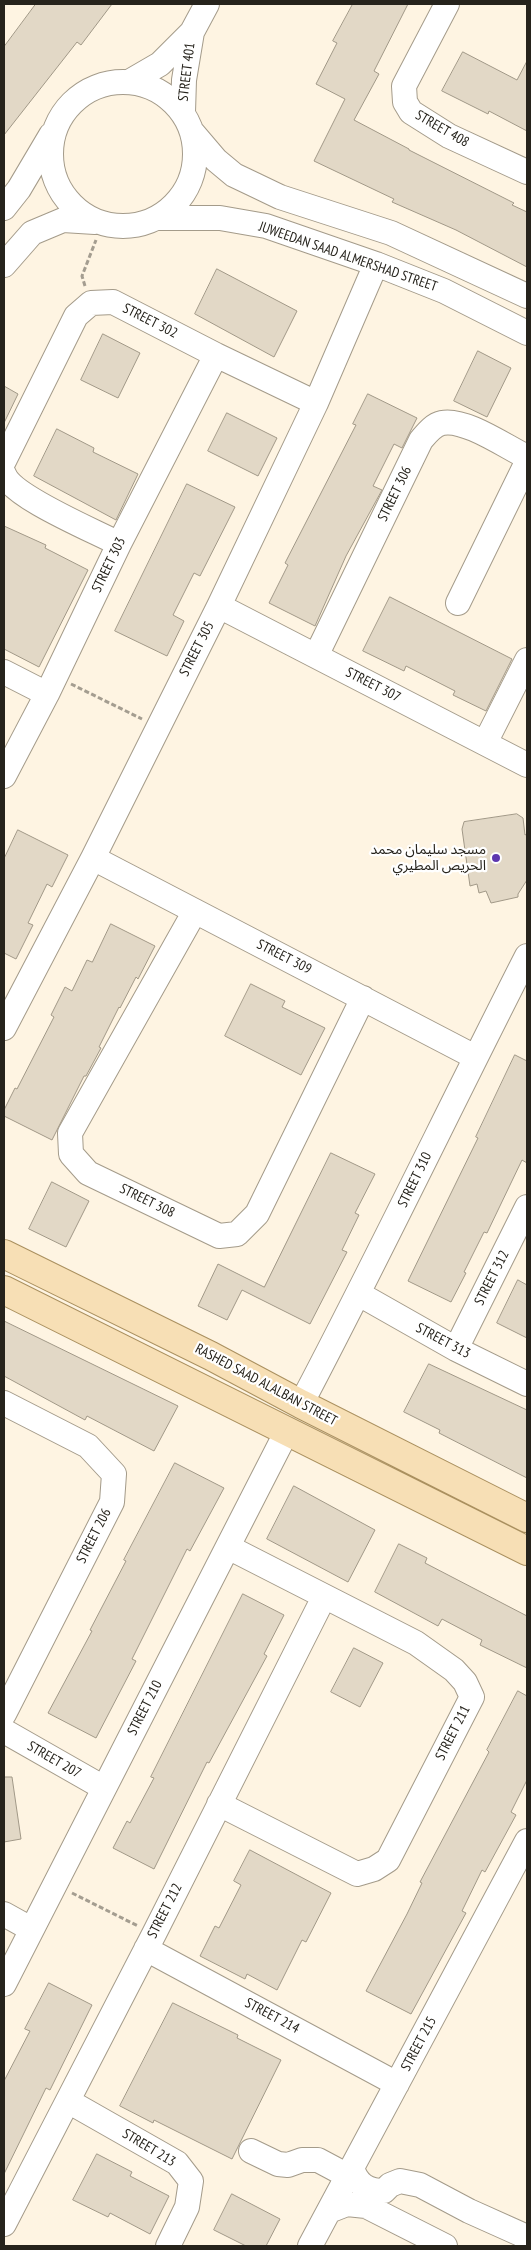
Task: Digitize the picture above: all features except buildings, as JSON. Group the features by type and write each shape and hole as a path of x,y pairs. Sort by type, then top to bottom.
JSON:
{"main road":[{"name":"RASHED SAAD ALALBAN STREET","path":"4,1254 211,1356 301,1404 527,1518"},
{"path":"4,1290 527,1551"},
{"path":"197,1385 209,1369 211,1356"}],"street":[{"name":"STREET 401","path":"129,82 160,64 192,32 207,4"},
{"name":"STREET 408","path":"447,4 404,86 405,102 411,112 449,136 527,172"},
{"name":"STREET 401","path":"183,112 184,80 192,32"},
{"path":"4,208 19,189 58,123 71,105 87,91 108,83 129,82 150,86 168,97 183,112 193,133 216,160 241,178 280,197 391,233 527,296"},
{"path":"58,123 52,143 51,163 56,182 66,198 79,212 98,222"},
{"path":"4,265 32,233 63,220 98,222 118,227 139,225 159,218 178,202 191,181 196,157 193,133"},
{"name":"JUWEEDAN SAAD ALMERSHAD STREET","path":"159,218 220,218 266,226 376,264 444,291 527,333"},
{"name":"STREET 305","path":"4,1028 93,858 219,606 316,403 376,264"},
{"name":"STREET 302","path":"91,303 113,302 216,356 316,403"},
{"path":"4,461 76,316 91,303"},
{"name":"STREET 303","path":"4,776 51,685 119,544 216,356"},
{"name":"STREET 306","path":"316,656 421,440 429,430 440,424 453,422 465,425 527,457"},
{"path":"458,603 527,462"},
{"path":"4,474 6,479 20,493 119,544"},
{"name":"STREET 307","path":"219,606 527,765"},
{"path":"485,743 527,660"},
{"path":"4,672 51,685"},
{"name":"STREET 309","path":"93,858 475,1057"},
{"name":"STREET 308","path":"195,911 70,1133 71,1154 88,1173 219,1236 237,1234 257,1214 362,998"},
{"name":"STREET 310","path":"301,1404 359,1294 475,1057 527,956"},
{"name":"STREET 312","path":"456,1349 527,1207"},
{"name":"STREET 313","path":"359,1294 456,1349 527,1384"},
{"name":"STREET 206","path":"4,1403 88,1446 114,1474 112,1502 4,1714"},
{"name":"STREET 210","path":"4,1984 287,1431"},
{"name":"STREET 211","path":"220,1804 357,1874 374,1869 388,1860 472,1697 465,1682 454,1670 416,1643 228,1547"},
{"name":"STREET 212","path":"4,2224 324,1597"},
{"name":"STREET 207","path":"4,1731 104,1788"},
{"name":"STREET 215","path":"310,2246 527,1841"},
{"path":"4,1914 31,1929"},
{"name":"STREET 214","path":"150,1941 397,2084"},
{"name":"STREET 213","path":"68,2101 177,2163 191,2180 187,2207 168,2246"},
{"path":"251,2151 278,2164 288,2165 302,2160 318,2160 350,2172 379,2201 445,2246"},
{"path":"379,2201 395,2170"},
{"path":"329,2211 347,2204 366,2206 379,2201 390,2185 400,2181 420,2185 527,2237"}],"path":[{"path":"91,303 82,276 95,246 98,222"},
{"path":"51,685 158,727"},
{"path":"54,1885 150,1941"}],"place":[{"name":"مسجد سليمان محمد الحريص المطيري","path":"496,858"}]}
